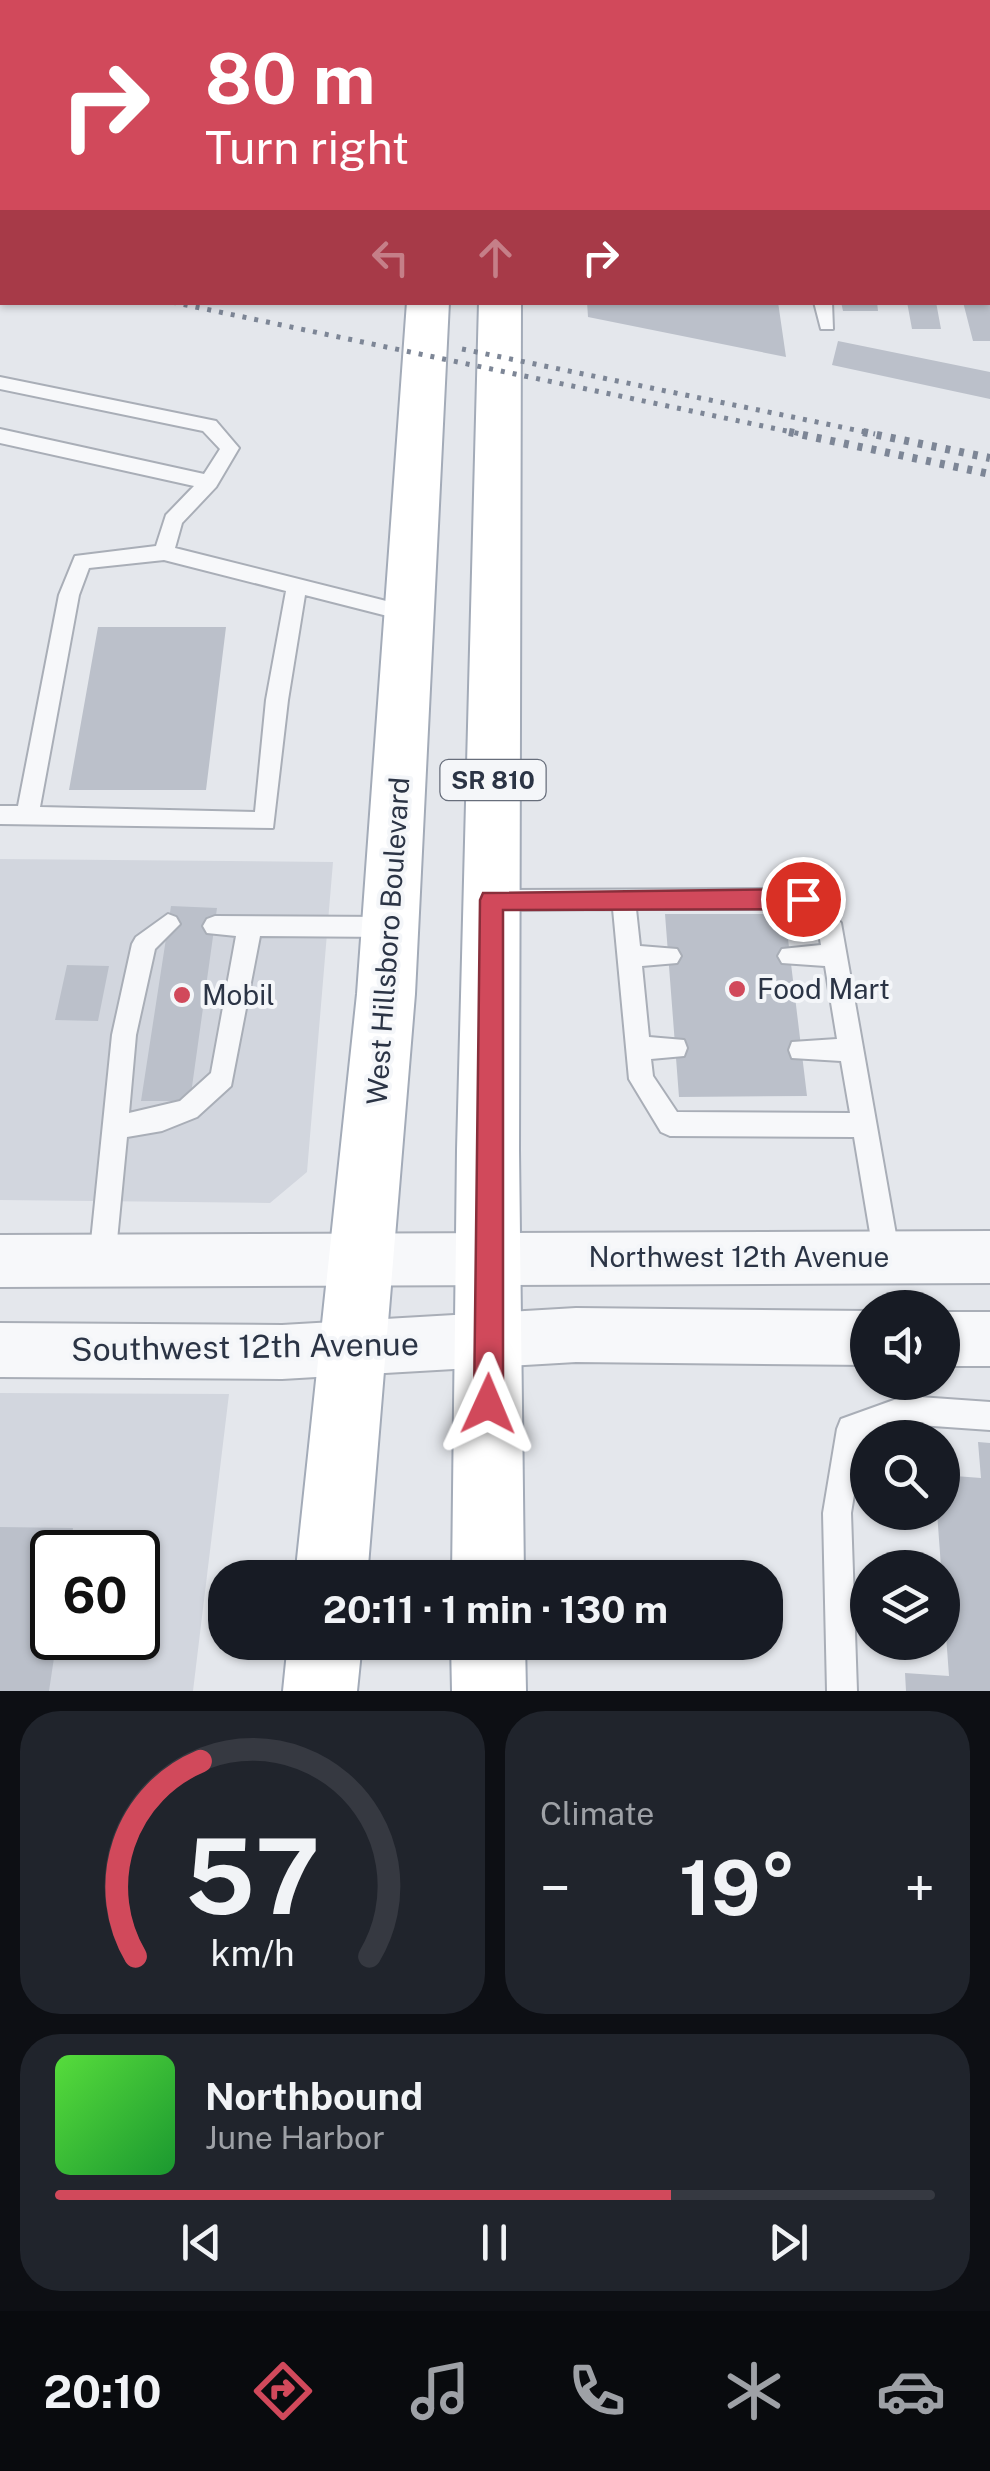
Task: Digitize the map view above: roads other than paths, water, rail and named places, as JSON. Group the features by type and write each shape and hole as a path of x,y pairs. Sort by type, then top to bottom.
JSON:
{"main road":[{"name":"West Hillsboro Boulevard","path":"333,1560 390,927 428,305"},
{"name":"SR 810","path":"488,1560 491,900 500,305"},
{"path":"320,1691 323,1660"},
{"path":"488,1660 488,1691"}],"street":[{"name":"Northwest 12th Avenue","path":"489,1257 990,1257"},
{"path":"0,1261 489,1257"},
{"path":"490,1340 576,1336 850,1338"},
{"path":"960,1339 990,1339"},
{"name":"Southwest 12th Avenue","path":"0,1350 282,1352 490,1340"}],"lane":[{"path":"824,305 827,325"},
{"path":"0,383 209,426 230,448 209,482 173,520 164,553"},
{"path":"0,436 209,482"},
{"path":"26,815 69,595 82,561 164,553 411,614"},
{"path":"0,815 265,820 277,700 296,588"},
{"path":"491,900 803,899 829,923 887,1257"},
{"path":"624,900 641,1079 670,1124 864,1126"},
{"path":"102,1260 124,1036 144,944 168,924"},
{"path":"214,926 390,927"},
{"path":"115,1126 192,1112 216,1087 222,1078 250,926"},
{"path":"629,956 669,956"},
{"path":"790,956 835,956"},
{"path":"638,1048 675,1048"},
{"path":"801,1050 852,1050"},
{"path":"842,1691 837,1513 851,1429 905,1410 990,1416"}],"railway":[{"path":"186,305 801,434"},
{"path":"462,349 875,434"},
{"path":"789,432 990,474"},
{"path":"863,432 990,458"}],"place":[{"name":"Food Mart","path":"737,989"},
{"name":"Mobil","path":"182,995"}]}
